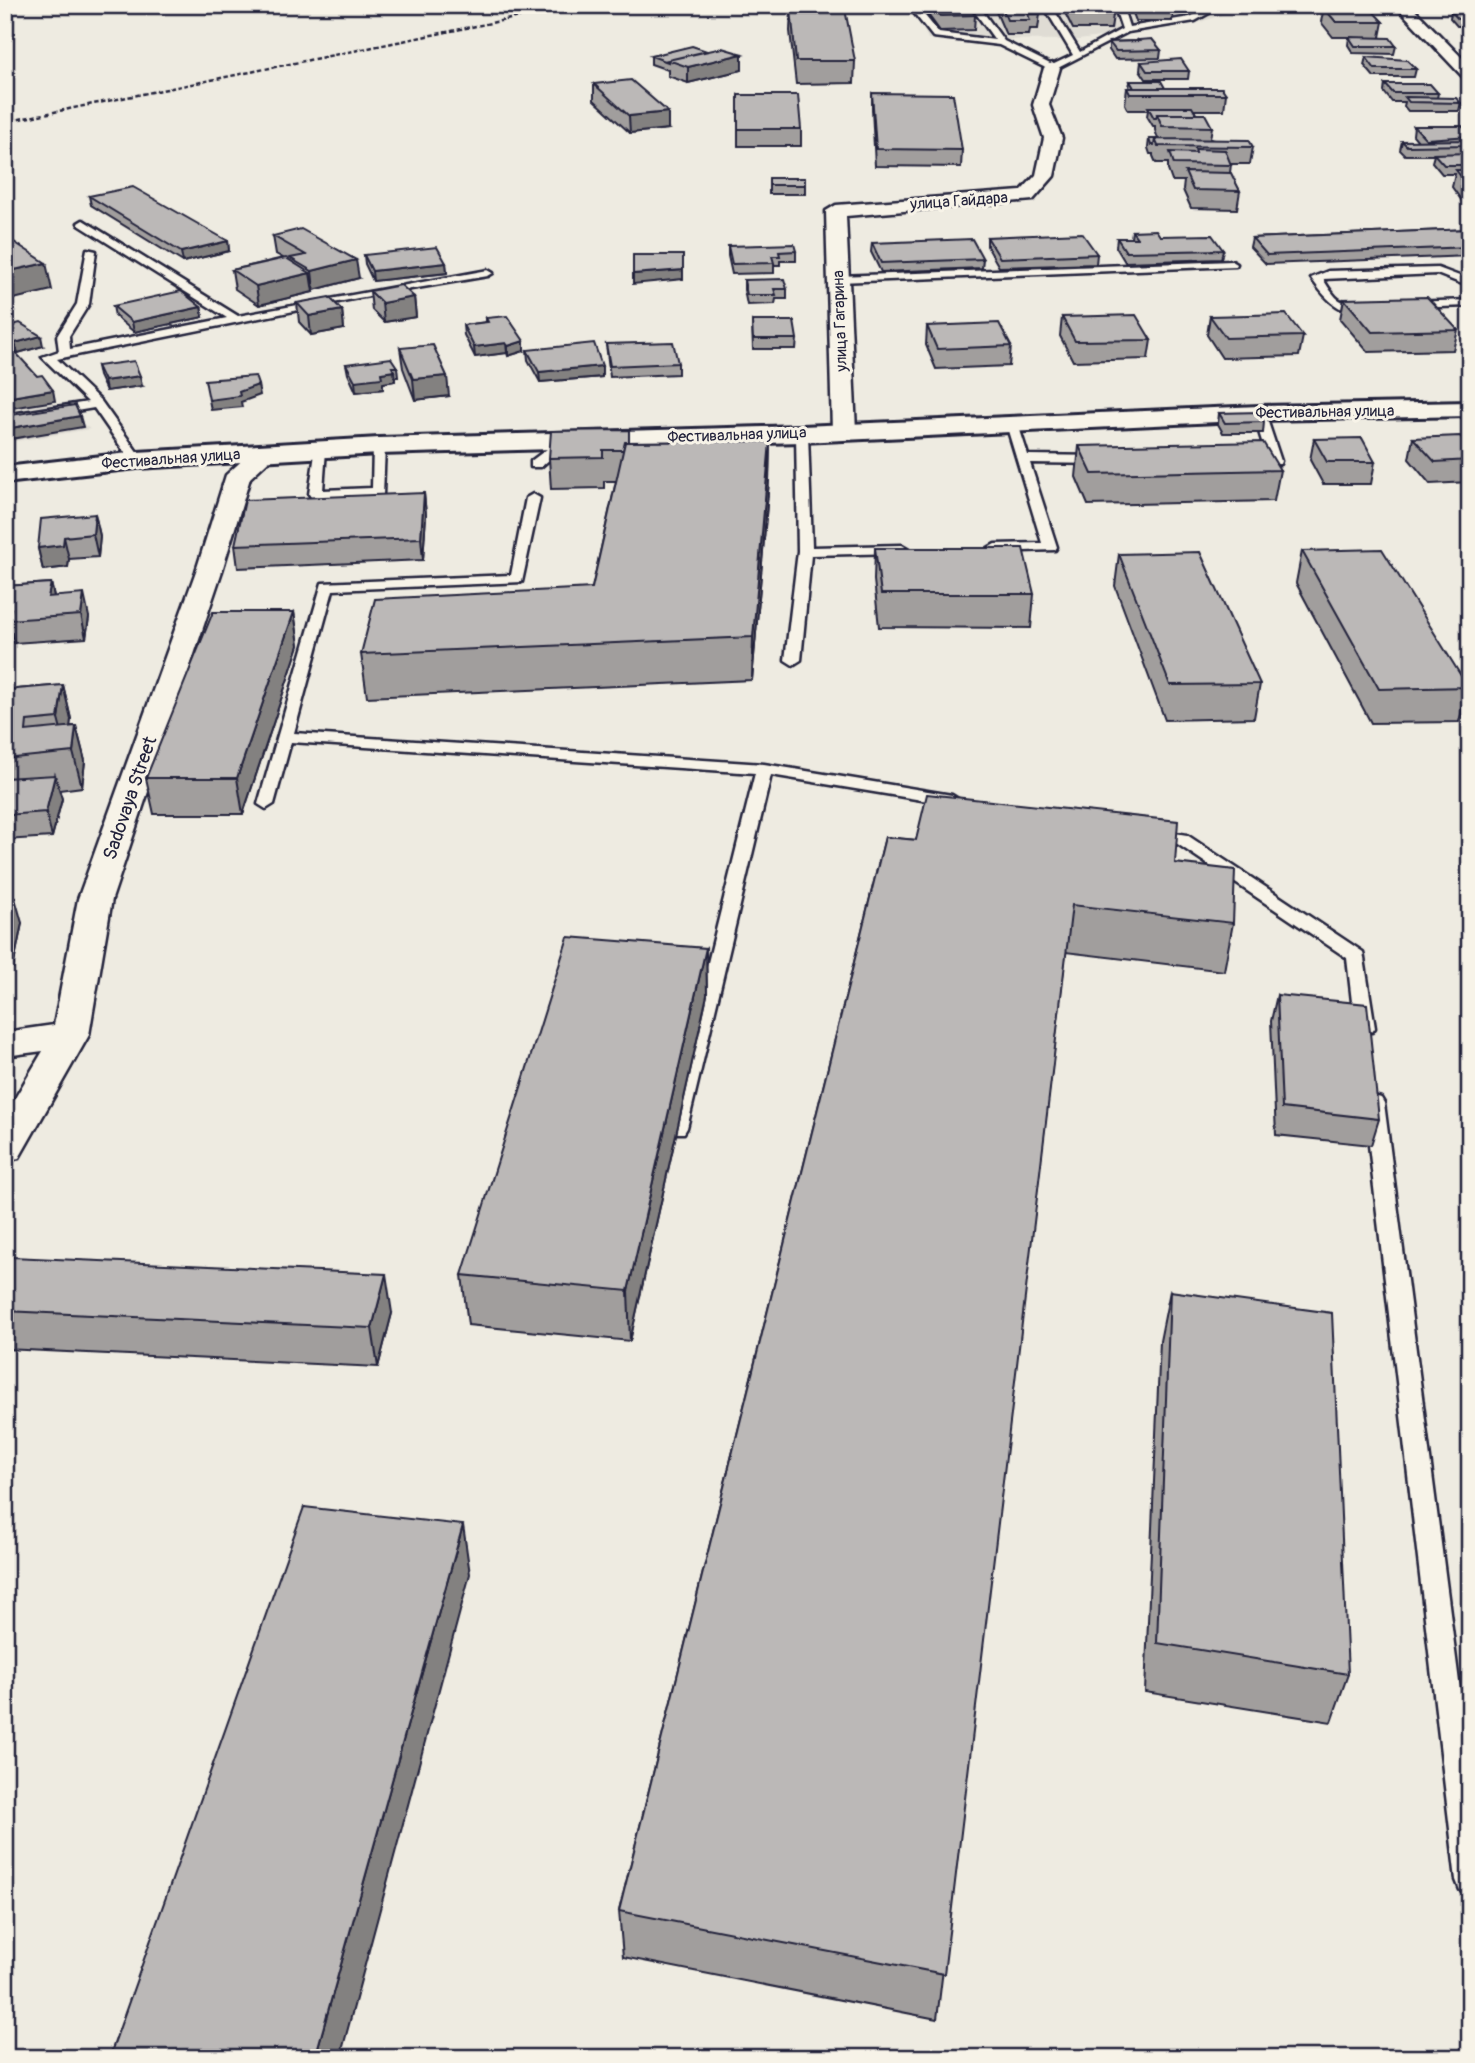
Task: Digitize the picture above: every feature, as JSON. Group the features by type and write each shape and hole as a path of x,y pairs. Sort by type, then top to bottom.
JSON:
{"street":[{"path":"1402,5 1470,75"},
{"name":"улица Гайдара","path":"836,211 1026,196 1045,176 1053,138 1041,105 1052,68"},
{"name":"улица Гагарина","path":"836,211 844,431"},
{"name":"Фестивальная улица","path":"5,475 137,460 379,446 802,433 1259,413 1470,409"},
{"name":"Sadovaya Street","path":"5,1149 71,1035 94,900 209,571 238,475 266,452"},
{"path":"5,1044 71,1035"}],"lane":[{"path":"974,5 1001,43"},
{"path":"1047,5 1078,56"},
{"path":"1118,5 1126,30"},
{"path":"914,8 936,35 1001,43 1052,68 1126,30 1190,15 1219,5"},
{"path":"83,223 236,319"},
{"path":"65,354 62,336 83,304 91,251"},
{"path":"839,279 1232,264"},
{"path":"1377,306 1335,303 1317,278 1328,274 1438,271 1470,284"},
{"path":"137,460 97,404 48,357 488,273"},
{"path":"1390,305 1470,303"},
{"path":"5,419 97,404"},
{"path":"1233,461 1275,461 1259,413"},
{"path":"982,548 1050,547 1012,424"},
{"path":"793,660 805,551 802,433"},
{"path":"536,464 563,441"},
{"path":"320,450 316,494 378,492 379,446"},
{"path":"1023,459 1121,460"},
{"path":"266,804 327,586 517,579 533,498"},
{"path":"805,551 914,549"},
{"path":"285,737 764,769 966,803"},
{"path":"672,1147 764,769"},
{"path":"1128,830 1181,839 1356,956 1368,1052"},
{"path":"1371,1080 1470,1880"}],"shaded area":[{"path":"912,5 1253,5 1200,22 1079,40 928,39"},
{"path":"5,369 90,429 5,443"}],"building":[{"path":"933,5 967,5 975,15 941,16"},
{"path":"1001,5 1035,5 1040,14 1028,14 1030,20 1007,20"},
{"path":"1074,5 1113,5 1114,8 1075,8"},
{"path":"1323,7 1369,7 1383,22 1336,22"},
{"path":"791,9 845,9 855,61 796,61"},
{"path":"1451,11 1470,11 1470,19 1458,19"},
{"path":"1349,37 1390,38 1396,46 1355,46"},
{"path":"1152,39 1161,50 1116,51 1109,42 1139,41"},
{"path":"692,46 707,51 668,62 651,56"},
{"path":"722,48 742,54 688,67 668,60"},
{"path":"1366,57 1407,60 1416,69 1375,69"},
{"path":"1181,59 1189,71 1147,71 1141,62"},
{"path":"631,80 668,112 629,116 594,84"},
{"path":"1130,81 1161,81 1165,88 1134,88"},
{"path":"1385,84 1430,84 1438,93 1393,93"},
{"path":"1127,88 1222,88 1226,94 1130,94"},
{"path":"872,93 953,94 962,150 876,149"},
{"path":"738,95 798,95 801,129 738,129"},
{"path":"1405,97 1456,98 1461,103 1409,102"},
{"path":"1148,107 1192,107 1196,114 1157,114 1154,118"},
{"path":"1157,114 1205,114 1212,127 1162,126"},
{"path":"1414,126 1462,126 1470,136 1426,139"},
{"path":"1155,139 1249,140 1253,147 1158,146"},
{"path":"1470,140 1470,145 1407,146 1402,141"},
{"path":"1195,149 1225,150 1231,165 1174,164 1170,152 1196,153"},
{"path":"1470,153 1470,165 1444,165 1434,154"},
{"path":"1456,170 1470,170 1470,183 1466,183"},
{"path":"1185,172 1231,173 1240,191 1193,190"},
{"path":"769,178 805,178 805,185 769,185"},
{"path":"133,187 228,241 181,252 89,196"},
{"path":"301,229 356,260 312,271 290,258 306,255 273,236"},
{"path":"1470,229 1470,247 1267,255 1252,238"},
{"path":"1156,230 1160,236 1212,235 1223,250 1126,252 1117,238 1137,238 1132,231"},
{"path":"1082,233 1097,254 1000,258 987,237"},
{"path":"5,236 46,263 5,272"},
{"path":"972,239 983,259 881,263 872,243"},
{"path":"794,244 796,251 779,252 780,256 772,256 774,263 732,264 728,246"},
{"path":"437,247 446,263 372,271 364,255"},
{"path":"633,255 683,255 683,270 633,274"},
{"path":"286,258 310,273 256,286 232,270"},
{"path":"784,279 787,289 774,289 776,295 747,295 744,280"},
{"path":"401,285 414,297 382,303 370,291"},
{"path":"181,291 201,307 132,322 113,306"},
{"path":"329,297 342,310 309,316 297,303"},
{"path":"1427,297 1458,330 1372,332 1344,299"},
{"path":"1286,314 1303,336 1226,338 1210,316"},
{"path":"1136,315 1151,340 1075,341 1062,317"},
{"path":"507,316 524,341 508,346 506,343 474,347 463,325 488,322 486,318"},
{"path":"752,321 794,321 797,339 753,339"},
{"path":"20,323 41,336 15,343 5,336 5,327"},
{"path":"999,323 1011,346 937,349 927,326"},
{"path":"673,342 678,363 610,366 606,344"},
{"path":"594,343 602,366 539,372 527,350"},
{"path":"433,345 447,376 413,379 400,348"},
{"path":"16,353 37,376 42,375 53,390 5,398 5,354"},
{"path":"391,358 397,367 392,367 394,371 381,373 382,378 355,381 346,364"},
{"path":"134,361 140,376 104,381 97,366"},
{"path":"255,376 258,385 239,392 240,396 209,400 205,380"},
{"path":"75,405 80,416 5,429 5,416"},
{"path":"1259,412 1264,422 1225,423 1219,413"},
{"path":"629,430 629,442 625,442 623,450 603,450 603,457 549,458 551,431"},
{"path":"1460,436 1470,447 1470,460 1435,462 1413,438"},
{"path":"1362,438 1375,462 1327,462 1314,439"},
{"path":"770,441 753,637 361,654 375,599 592,588 625,442"},
{"path":"1263,442 1280,470 1092,474 1079,446"},
{"path":"424,493 421,538 235,545 245,500"},
{"path":"95,514 93,534 64,537 63,545 38,548 41,519"},
{"path":"875,548 1023,548 1034,594 881,594"},
{"path":"1382,549 1468,687 1379,689 1302,551"},
{"path":"1200,552 1260,684 1170,685 1119,554"},
{"path":"51,583 48,597 84,594 81,615 8,620 11,609 5,610 5,586"},
{"path":"213,612 294,612 237,778 146,778"},
{"path":"63,685 58,718 27,721 26,731 76,726 73,752 5,759 5,690"},
{"path":"55,775 46,812 5,815 5,778"},
{"path":"927,794 1178,821 1175,863 1235,870 1233,923 1072,905 944,1974 619,1911 885,837 916,840"},
{"path":"15,898 6,942 5,942 5,899"},
{"path":"568,937 706,948 628,1291 462,1275"},
{"path":"1277,995 1367,1004 1379,1119 1282,1108"},
{"path":"12,1257 386,1274 372,1328 5,1311 5,1271"},
{"path":"1170,1291 1332,1313 1348,1674 1157,1643"},
{"path":"304,1507 463,1525 315,2058 109,2058"}],"railway":[{"path":"5,122 579,5"}]}
